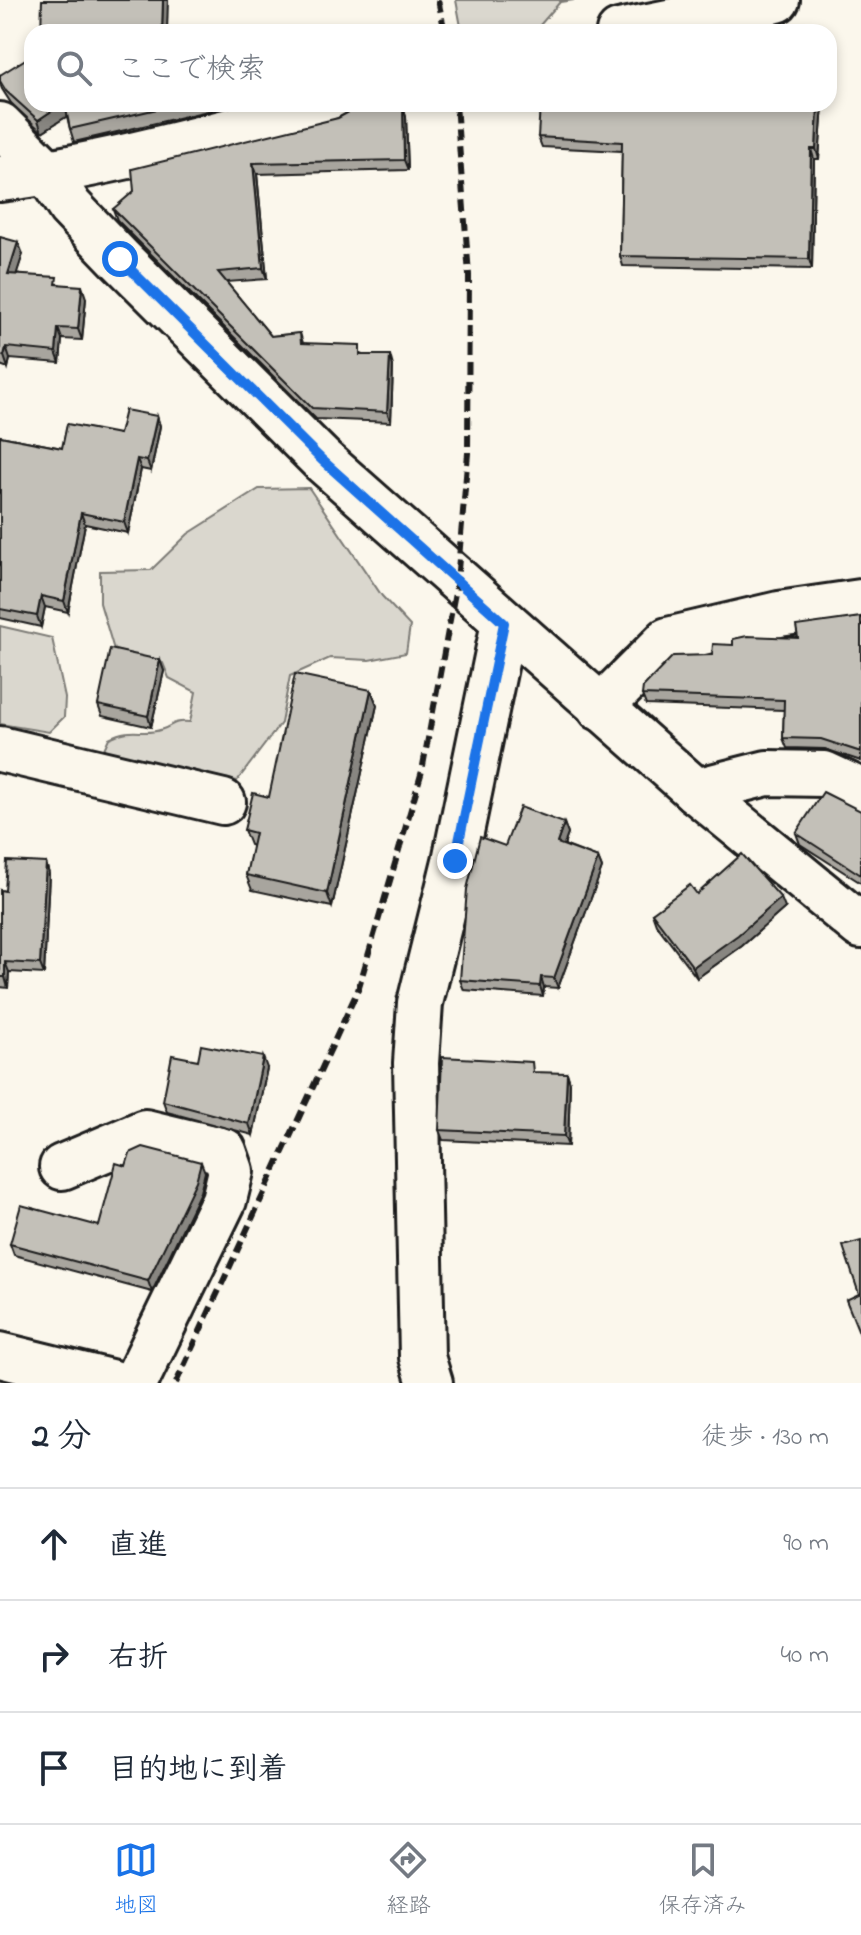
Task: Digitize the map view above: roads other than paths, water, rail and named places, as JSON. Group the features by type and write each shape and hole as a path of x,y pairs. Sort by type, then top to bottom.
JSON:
{"street":[{"path":"658,24 777,0"},
{"path":"0,179 48,173 303,112"},
{"path":"0,125 48,173 70,207 110,249 322,460 696,791 861,926"},
{"path":"600,708 668,640 779,614 861,602"},
{"path":"430,1383 422,1357 416,1063 420,1003 455,861 504,623"},
{"path":"0,749 223,802"},
{"path":"696,791 767,773 824,774 861,791"},
{"path":"62,1167 145,1132 224,1151 231,1171 224,1200 135,1383"},
{"path":"0,1355 114,1383"}],"railway":[{"path":"438,0 443,24"},
{"path":"176,1383 358,990 422,771 457,582 468,453 469,275 457,112"}]}
